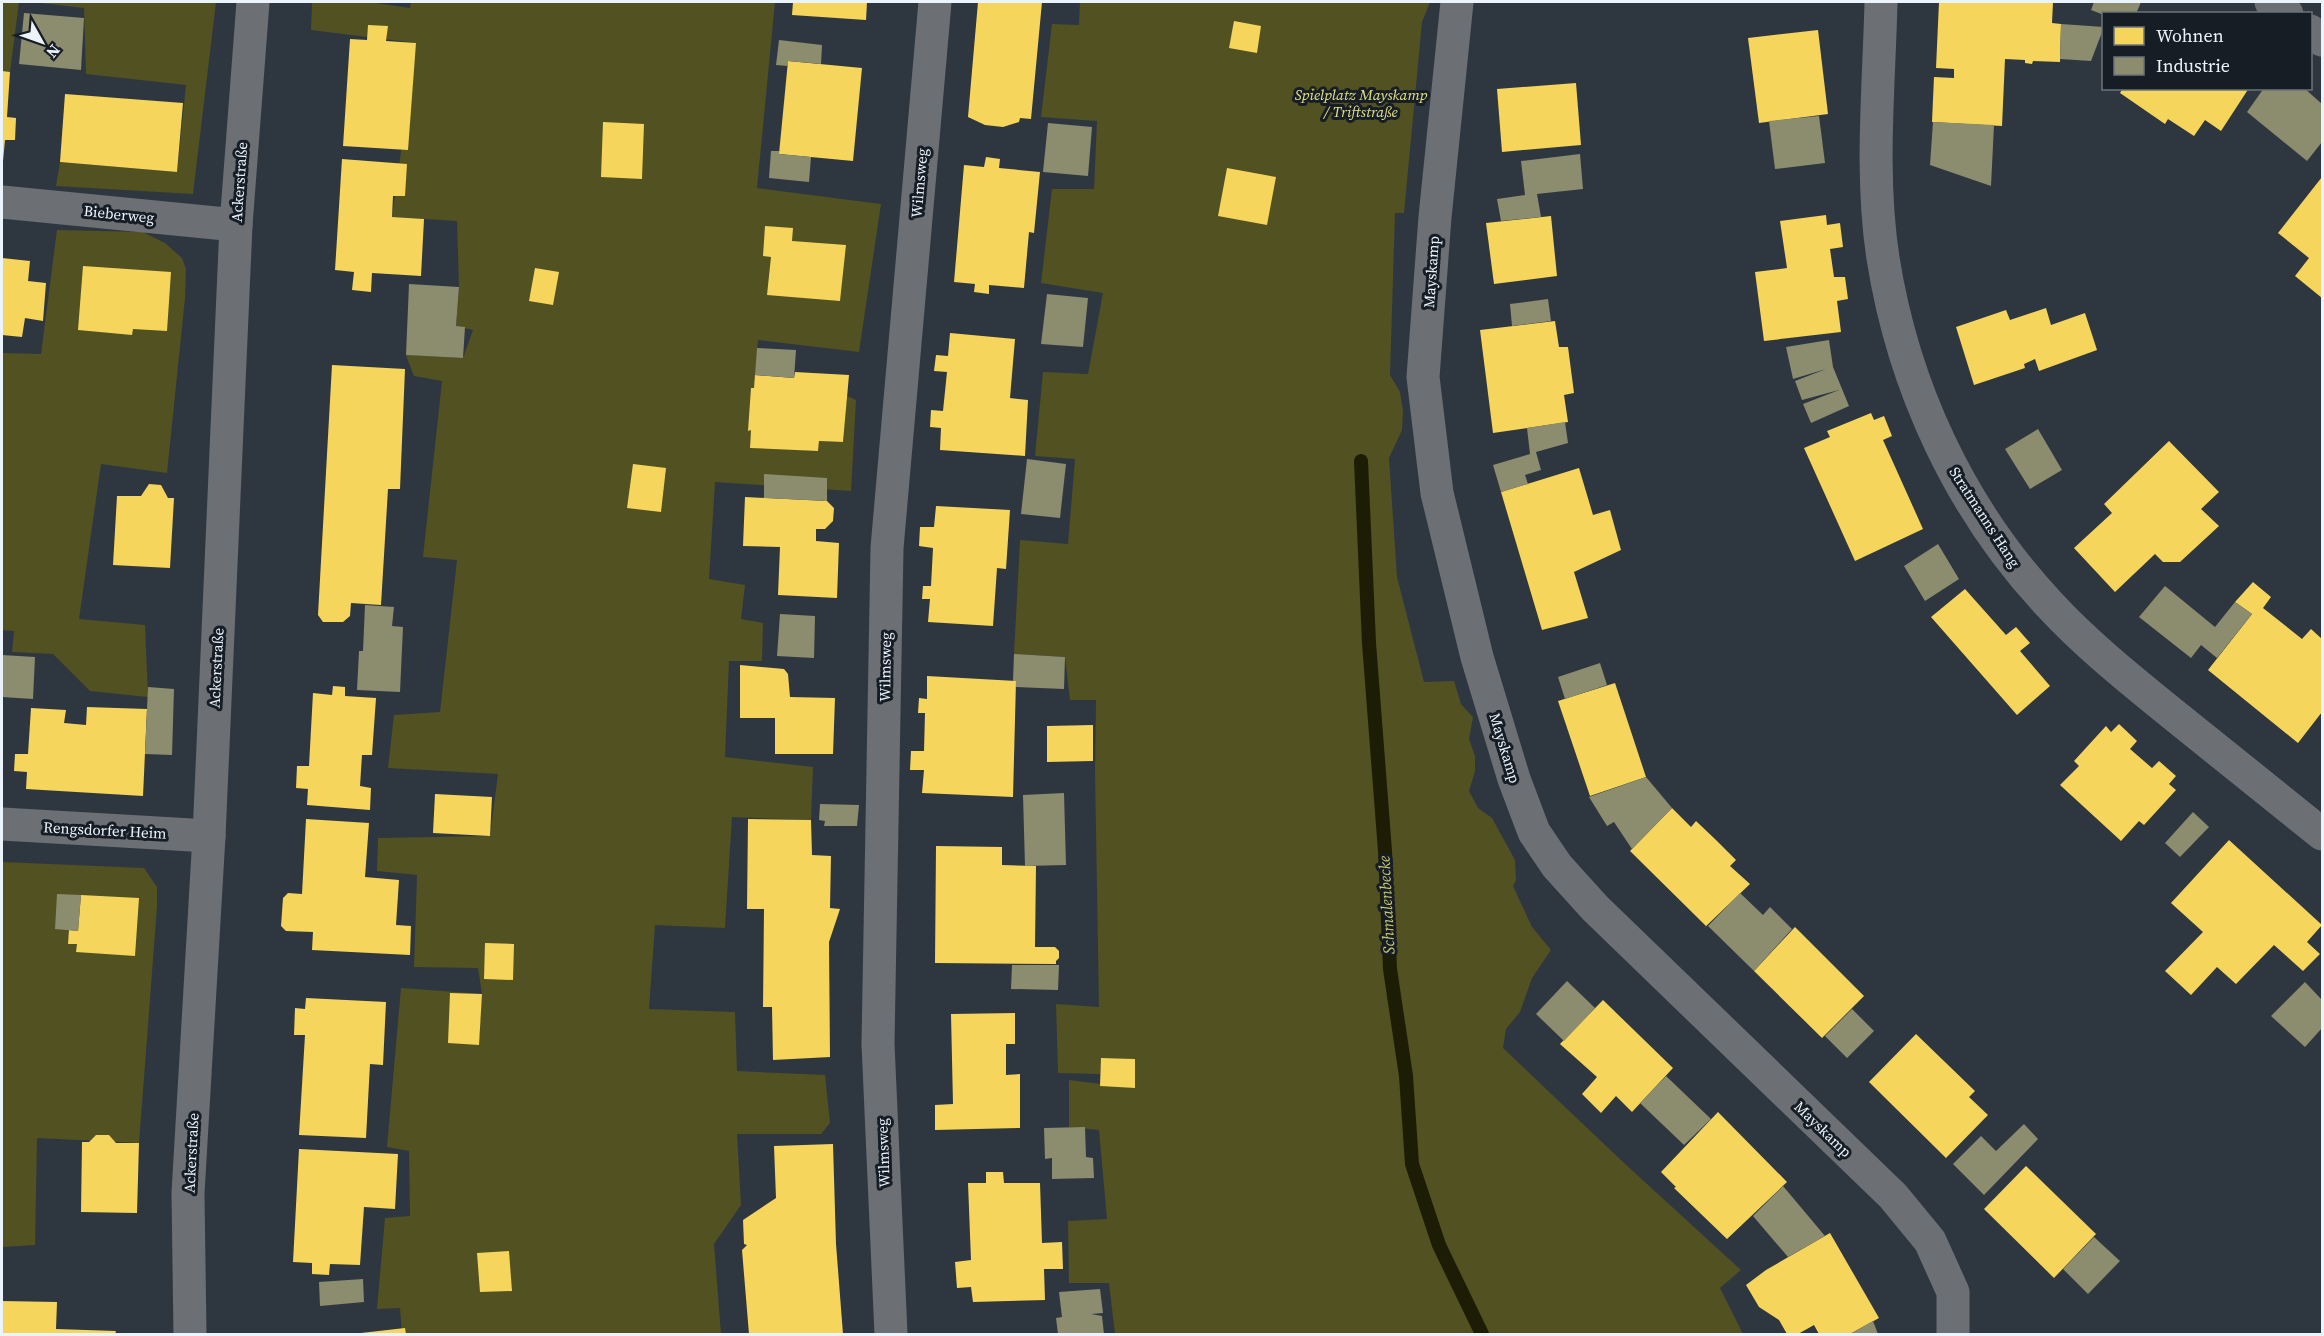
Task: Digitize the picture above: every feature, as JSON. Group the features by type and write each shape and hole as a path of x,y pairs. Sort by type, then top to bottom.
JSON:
{"street":[{"name":"Ackerstraße","path":"190,1335 188,1193 209,836 236,225 253,2"},
{"name":"Wilmsweg","path":"891,1335 878,1044 887,548 935,2"},
{"name":"Mayskamp","path":"1457,2 1435,217 1423,376 1437,493 1476,657 1514,779 1534,832 1557,866 1595,908 1893,1196 1930,1241 1953,1293 1953,1335"},
{"name":"Stratmanns Hang","path":"1881,2 1877,177 1883,258 1907,361 1925,411 1946,457 1973,504 2007,553 2071,627 2130,679 2322,834"},
{"path":"2271,2 2284,12"},
{"name":"Bieberweg","path":"2,202 236,225"},
{"name":"Rengsdorfer Heim","path":"2,824 209,836"}],"green space":[{"path":"2,2 19,2 10,72 2,72"},
{"path":"32,2 216,2 193,194 56,186 60,162 177,172 186,85 86,74 84,8"},
{"path":"312,2 369,2 410,8 411,2 775,2 757,188 881,204 859,352 758,340 750,447 818,451 819,441 843,442 847,396 856,400 851,491 715,482 709,579 745,585 741,619 763,623 762,661 729,661 725,757 813,767 811,820 732,817 725,928 655,925 649,1009 735,1012 737,1071 825,1075 830,1123 821,1134 737,1134 741,1205 714,1244 721,1334 402,1334 400,1308 377,1309 385,1218 410,1216 409,1151 387,1147 401,988 482,994 478,968 414,967 417,875 377,871 378,838 490,836 498,774 388,768 394,715 440,712 457,560 423,557 442,381 414,376 406,355 463,358 473,330 456,326 459,287 457,221 392,217 416,43 311,30"},
{"name":"Spielplatz Mayskamp / Triftstraße","path":"1080,2 1430,2 1422,22 1404,213 1395,213 1390,375 1400,392 1403,411 1402,430 1389,458 1397,577 1424,682 1454,681 1461,704 1473,717 1469,739 1475,756 1475,771 1469,791 1478,808 1492,818 1515,860 1516,880 1513,886 1532,927 1551,950 1532,978 1520,1012 1506,1029 1503,1048 1741,1270 1720,1288 1743,1334 1115,1334 1109,1283 1069,1283 1068,1221 1107,1219 1099,1130 1069,1127 1069,1080 1134,1088 1135,1059 1102,1058 1100,1074 1058,1073 1056,1004 1099,1007 1096,700 1070,700 1065,657 1014,654 1020,540 1068,544 1075,459 1035,456 1043,372 1088,374 1103,293 1041,283 1052,189 1094,189 1097,121 1041,117 1052,24 1079,25"},
{"path":"57,230 143,232 165,243 182,258 186,269 167,473 101,464 79,619 145,625 148,697 90,691 53,654 12,652 14,631 2,630 2,353 41,354"},
{"path":"2,862 144,868 157,887 157,907 139,1143 37,1138 35,1245 2,1247"}],"building: Wohnen":[{"path":"793,2 867,2 866,20 792,15"},
{"path":"978,2 1042,2 1031,119 1020,118 1019,122 1003,127 985,125 968,117"},
{"path":"1939,2 2053,2 2052,23 2061,24 2060,62 2033,61 2032,64 2025,63 2025,60 2005,59 2002,126 1932,122 1934,77 1954,78 1954,69 1936,68"},
{"path":"1234,21 1261,26 1257,53 1229,48"},
{"path":"368,25 388,26 386,41 416,43 408,150 343,146 350,39 367,40"},
{"path":"1818,30 1828,114 1759,123 1748,38"},
{"path":"788,61 862,68 853,161 779,154"},
{"path":"2,71 10,72 7,117 16,118 15,140 5,140 3,161 2,161"},
{"path":"1576,83 1581,145 1502,152 1497,89"},
{"path":"2122,90 2248,90 2221,131 2205,120 2194,136 2168,119 2165,124 2120,93"},
{"path":"65,94 183,103 177,172 60,162"},
{"path":"603,122 644,124 642,179 601,177"},
{"path":"986,157 1000,159 999,168 1040,172 1034,233 1029,232 1024,288 989,285 989,294 974,292 975,284 954,282 964,165 984,167"},
{"path":"342,159 407,164 405,196 393,196 392,217 424,219 421,276 372,273 371,292 352,290 354,272 335,270"},
{"path":"1227,168 1276,177 1267,225 1218,216"},
{"path":"2322,177 2322,298 2295,276 2309,258 2278,233"},
{"path":"1826,215 1827,225 1840,223 1843,247 1830,249 1834,277 1845,277 1848,299 1837,301 1841,332 1764,341 1755,272 1787,268 1780,221"},
{"path":"1551,216 1557,276 1494,284 1486,223"},
{"path":"765,226 793,228 792,241 846,245 840,301 767,295 771,257 763,256"},
{"path":"2,258 30,261 28,281 46,283 43,321 25,318 22,337 2,335"},
{"path":"83,266 171,272 167,331 133,329 132,335 78,330"},
{"path":"535,268 559,272 553,305 529,301"},
{"path":"2046,308 2051,325 2085,313 2097,350 2039,371 2035,359 2024,364 2025,368 1974,385 1956,327 2006,310 2010,320"},
{"path":"1555,321 1559,347 1568,347 1574,393 1564,395 1568,422 1493,433 1480,330"},
{"path":"950,333 1015,339 1010,398 1028,400 1025,456 940,450 941,428 930,427 931,410 943,411 947,372 934,371 936,355 948,356"},
{"path":"332,365 405,369 400,489 388,489 381,605 351,603 350,616 343,622 323,622 318,615"},
{"path":"795,372 849,375 843,442 819,441 818,451 750,448 751,430 748,431 751,388 754,388 755,375 794,378"},
{"path":"1871,413 1874,420 1884,416 1892,436 1883,440 1923,529 1855,561 1804,448 1830,437 1827,431"},
{"path":"2169,441 2219,492 2201,509 2219,526 2180,562 2163,562 2155,554 2115,592 2074,548 2112,513 2104,504"},
{"path":"633,464 666,468 661,512 627,508"},
{"path":"1579,468 1593,515 1610,510 1621,550 1574,572 1588,618 1542,630 1501,492"},
{"path":"149,484 161,485 168,498 174,498 170,568 113,565 117,496 141,496"},
{"path":"745,497 827,501 834,508 833,521 825,529 816,529 816,541 839,543 837,598 778,595 780,547 743,546"},
{"path":"936,506 1010,510 1006,569 997,568 993,626 928,622 930,599 922,599 923,586 931,586 933,548 919,546 920,527 934,527"},
{"path":"2253,582 2271,597 2263,608 2302,639 2311,629 2322,639 2322,712 2298,743 2208,670 2252,614 2235,602"},
{"path":"1965,589 2006,635 2016,627 2030,643 2020,651 2050,686 2017,715 1931,617"},
{"path":"740,665 784,669 788,674 790,697 835,698 833,754 775,754 775,718 740,718"},
{"path":"927,676 1016,681 1013,797 922,793 924,770 910,770 911,751 924,751 925,713 918,713 919,698 927,699"},
{"path":"1615,683 1646,777 1590,796 1558,701"},
{"path":"333,686 345,687 345,696 376,698 372,755 362,755 360,786 371,788 370,810 307,805 308,789 296,788 297,766 309,766 313,693 332,695"},
{"path":"87,707 147,709 143,796 26,789 27,772 14,771 15,754 28,754 31,708 66,710 64,723 86,725"},
{"path":"2119,724 2137,741 2130,749 2152,768 2159,761 2176,776 2169,784 2176,790 2144,825 2139,821 2121,841 2060,785 2079,766 2074,761 2106,726 2111,732"},
{"path":"1093,725 1093,761 1047,762 1047,726"},
{"path":"435,794 492,797 490,836 433,833"},
{"path":"1672,808 1691,827 1696,821 1716,840 1736,860 1730,866 1750,884 1703,929 1706,926 1630,851"},
{"path":"306,819 369,823 365,877 399,880 396,925 411,926 410,955 312,950 313,932 286,931 281,926 283,898 288,893 302,894"},
{"path":"748,819 811,820 812,855 831,856 830,908 840,909 829,942 830,1057 773,1060 772,1007 763,1007 764,909 747,909"},
{"path":"2229,840 2322,925 2307,942 2320,954 2303,971 2274,945 2236,984 2217,967 2191,995 2165,971 2203,932 2171,903"},
{"path":"936,846 1002,847 1002,865 1036,866 1035,947 1055,947 1059,951 1056,964 935,963"},
{"path":"81,895 139,898 135,956 76,952 77,944 68,944 69,930 78,931"},
{"path":"1795,927 1864,996 1822,1038 1754,971"},
{"path":"485,943 514,944 513,980 484,979"},
{"path":"450,993 482,994 479,1045 448,1043"},
{"path":"306,998 386,1002 383,1065 370,1064 366,1138 299,1135 305,1035 294,1035 295,1008 305,1009"},
{"path":"1603,1000 1673,1068 1632,1112 1616,1096 1601,1113 1582,1094 1597,1077 1560,1044"},
{"path":"1015,1013 1015,1044 1006,1044 1006,1075 1020,1074 1020,1128 935,1130 935,1105 953,1104 951,1014"},
{"path":"1916,1034 1975,1091 1969,1097 1988,1115 1946,1158 1869,1082"},
{"path":"1101,1058 1135,1059 1135,1088 1100,1086"},
{"path":"1718,1112 1787,1182 1727,1239 1674,1188 1676,1187 1661,1172"},
{"path":"96,1135 109,1135 116,1143 139,1143 137,1213 81,1212 82,1142 89,1142"},
{"path":"833,1144 836,1244 843,1334 749,1334 742,1250 747,1245 744,1244 743,1220 776,1198 774,1146"},
{"path":"299,1149 398,1154 395,1209 364,1207 360,1265 330,1264 329,1275 312,1274 312,1263 293,1262"},
{"path":"2026,1166 2096,1234 2054,1278 1984,1209"},
{"path":"986,1172 1003,1172 1004,1183 1040,1183 1042,1243 1062,1242 1063,1269 1044,1269 1045,1300 973,1302 971,1287 957,1288 955,1262 971,1260 968,1183 986,1183"},
{"path":"1830,1233 1879,1318 1850,1334 1819,1334 1814,1325 1798,1334 1787,1334 1779,1320 1759,1307 1746,1285 1766,1270"},
{"path":"509,1251 512,1291 480,1292 477,1253"},
{"path":"2,1301 57,1302 56,1329 116,1331 115,1334 2,1334"},
{"path":"405,1328 406,1334 361,1334 361,1333"}],"building: Industrie":[{"path":"2094,2 2141,2 2137,12 2102,12 2102,14 2091,10"},
{"path":"24,13 84,18 81,70 19,64"},
{"path":"2061,24 2102,27 2091,61 2060,59"},
{"path":"779,40 822,45 821,64 788,61 788,66 776,65"},
{"path":"2263,90 2306,90 2322,104 2322,142 2307,161 2247,112"},
{"path":"1819,116 1825,163 1775,169 1769,121"},
{"path":"1933,122 1994,125 1991,186 1930,165"},
{"path":"1048,123 1092,127 1088,176 1043,172"},
{"path":"771,151 811,157 809,182 769,178"},
{"path":"1580,154 1583,189 1537,194 1541,217 1501,221 1497,199 1525,195 1521,161"},
{"path":"409,284 459,287 456,326 465,327 463,358 406,355"},
{"path":"1047,294 1088,298 1083,347 1041,344"},
{"path":"1548,299 1551,321 1512,326 1510,304"},
{"path":"1829,340 1833,367 1849,406 1811,423 1803,404 1839,390 1802,400 1795,381 1826,369 1793,379 1786,347"},
{"path":"757,348 796,350 794,378 755,375"},
{"path":"1565,422 1568,443 1536,452 1541,470 1525,475 1528,484 1501,492 1493,465 1530,454 1527,428"},
{"path":"2038,429 2062,470 2030,489 2005,449"},
{"path":"1027,459 1066,464 1060,518 1021,514"},
{"path":"764,474 827,478 827,501 764,498"},
{"path":"1938,544 1959,579 1925,601 1904,566"},
{"path":"2165,586 2215,627 2235,602 2252,614 2217,658 2201,645 2191,658 2139,617"},
{"path":"365,605 394,607 392,626 403,627 400,692 357,690 359,651 363,651"},
{"path":"780,614 815,616 814,658 777,656"},
{"path":"1014,654 1065,657 1064,689 1016,687 1016,681 1013,681"},
{"path":"2,655 35,657 33,699 2,697"},
{"path":"1600,663 1607,685 1565,699 1558,677"},
{"path":"148,687 174,689 172,755 145,754"},
{"path":"1646,777 1672,808 1632,849 1614,822 1607,826 1589,797"},
{"path":"1064,793 1066,865 1025,866 1023,795"},
{"path":"820,804 859,805 857,826 824,826 825,821 819,820"},
{"path":"2193,812 2209,827 2180,857 2165,843"},
{"path":"1740,893 1763,915 1770,907 1792,929 1754,971 1708,926"},
{"path":"57,894 81,895 78,931 55,929"},
{"path":"1012,965 1059,965 1058,990 1011,989"},
{"path":"1567,981 1595,1008 1564,1041 1536,1014"},
{"path":"2305,982 2322,1000 2322,1028 2305,1047 2271,1016"},
{"path":"1852,1009 1874,1031 1847,1058 1825,1036"},
{"path":"1666,1076 1711,1119 1684,1145 1640,1103"},
{"path":"2024,1124 2038,1139 1984,1195 1953,1164 1981,1136 1996,1151"},
{"path":"1085,1127 1086,1157 1093,1158 1094,1178 1052,1179 1052,1158 1045,1159 1044,1128"},
{"path":"1783,1186 1825,1236 1788,1257 1753,1216"},
{"path":"2094,1237 2120,1261 2088,1294 2063,1269"},
{"path":"363,1279 364,1302 320,1306 319,1282"},
{"path":"1100,1289 1103,1313 1091,1314 1102,1316 1104,1334 1058,1334 1056,1318 1062,1317 1059,1292"},
{"path":"1873,1321 1878,1334 1850,1334"}],"waterway":[{"name":"Schmalenbecke","path":"1361,461 1369,643 1385,851 1390,969 1406,1076 1412,1164 1439,1245 1482,1334"}]}
